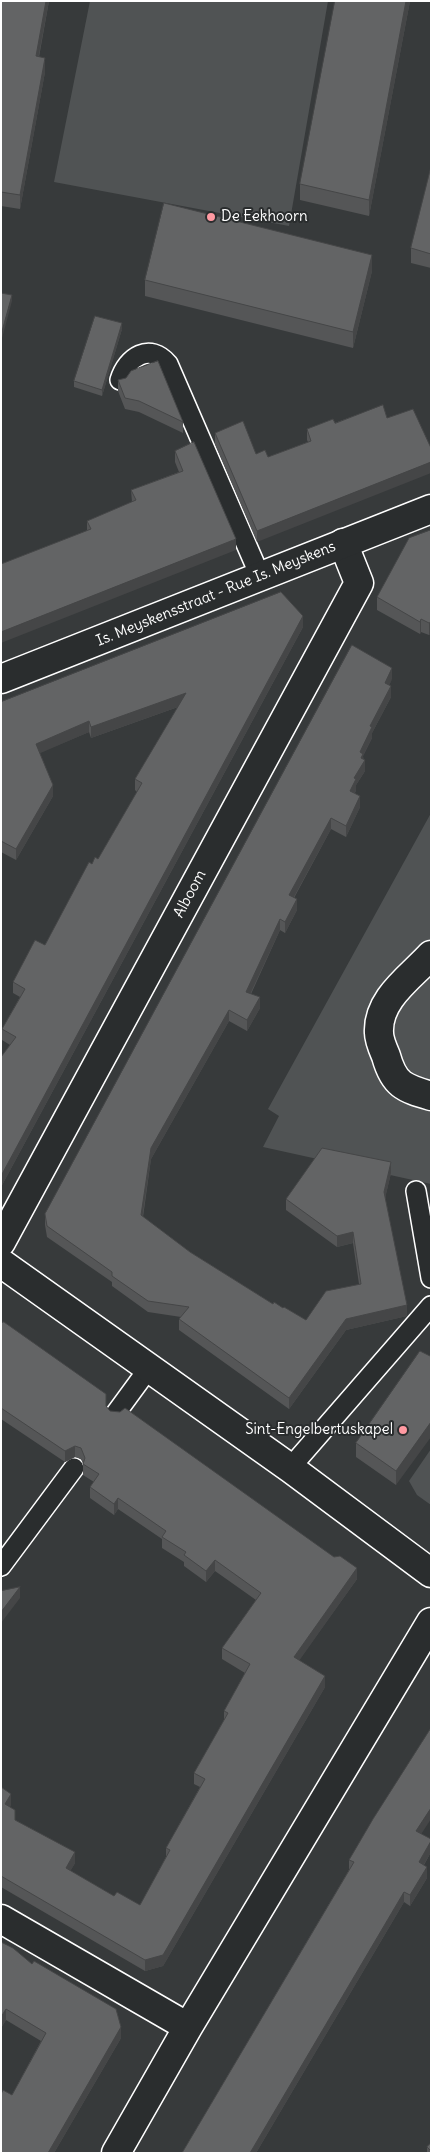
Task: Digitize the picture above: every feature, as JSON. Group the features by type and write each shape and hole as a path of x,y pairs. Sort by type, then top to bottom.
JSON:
{"street":[{"name":"Is. Meyskensstraat - Rue Is. Meyskens","path":"1,679 431,509"},
{"name":"Alboom","path":"1,1242 359,583 343,543"},
{"path":"431,955 398,986 382,1014 379,1034 389,1066 404,1088 431,1096"},
{"path":"1,1263 290,1468 431,1572"},
{"path":"116,2153 188,2027 431,1622"},
{"path":"1,1919 188,2027"}],"lane":[{"path":"120,380 132,358 143,353 152,352 162,356 168,364 260,576"},
{"path":"416,1191 431,1278"},
{"path":"290,1468 431,1306"},
{"path":"116,1413 148,1368"},
{"path":"1,1566 74,1468"}],"shaded area":[{"path":"90,1 328,1 289,226 54,182"},
{"path":"431,813 431,1184 263,1147 279,1116 268,1109"},
{"path":"431,1449 431,1505 417,1495 409,1481"}],"building":[{"path":"1,1 46,1 36,56 45,58 20,195 1,192"},
{"path":"335,1 406,1 369,200 300,184"},
{"path":"431,167 431,254 411,248"},
{"path":"164,203 372,255 353,332 145,280"},
{"path":"1,293 12,295 1,335"},
{"path":"95,316 122,323 102,390 74,381"},
{"path":"158,361 183,422 139,401 125,398 118,380 126,378 131,371"},
{"path":"383,405 387,418 413,409 431,448 431,462 257,531 215,433 243,421 256,454 265,450 268,457 311,441 307,429 333,419 335,423"},
{"path":"194,442 236,539 1,632 1,564 91,529 87,521 136,500 131,490 183,471 175,451"},
{"path":"431,530 431,622 429,623 421,619 420,622 377,597 409,538"},
{"path":"281,592 303,616 1,1176 1,1057 16,1037 2,1029 25,989 13,982 35,940 45,945 89,862 92,864 95,857 98,859 142,783 135,779 186,693 91,727 89,721 36,744 53,785 16,849 1,841 1,702"},
{"path":"352,645 392,668 385,683 391,686 370,726 372,727 360,752 363,754 361,758 365,760 354,778 356,779 350,791 360,796 346,826 331,818 289,895 297,899 285,922 280,919 246,992 260,997 247,1020 229,1010 151,1148 141,1215 190,1252 273,1304 274,1302 306,1320 326,1291 361,1284 353,1232 337,1236 286,1199 322,1148 391,1162 384,1192 407,1305 346,1319 289,1398 179,1319 189,1307 148,1301 112,1276 112,1272 47,1226 45,1214"},
{"path":"4,1322 106,1394 106,1406 110,1411 120,1412 125,1408 334,1557 340,1556 357,1568 294,1657 325,1676 163,1955 145,1960 1,1876 1,1787 11,1794 5,1804 15,1810 15,1820 75,1852 66,1868 114,1896 117,1892 140,1905 170,1850 166,1848 205,1779 194,1773 228,1713 224,1711 250,1664 222,1648 261,1593 215,1560 206,1571 184,1555 186,1552 162,1537 166,1531 118,1498 114,1504 90,1487 99,1474 83,1464 85,1458 81,1448 75,1446 65,1451 1,1408 1,1323"},
{"name":"Sint-Engelbertuskapel","path":"420,1351 431,1356 431,1422 396,1471 356,1443"},
{"path":"20,1587 1,1612 1,1591"},
{"path":"431,1728 431,1808 416,1831 431,1839 419,1862 427,1867 410,1895 404,1892 250,2153 182,2153 354,1862 349,1860 373,1819"},
{"path":"1,1942 13,1948 32,1964 34,1961 116,2009 121,2027 48,2153 1,2153 1,2094 3,2090 12,2095 46,2033 6,2009 1,2017"},
{"path":"431,2143 431,2151 427,2147"}],"place":[{"name":"De Eekhoorn","path":"211,217"},
{"name":"Sint-Engelbertuskapel","path":"403,1430"}]}
